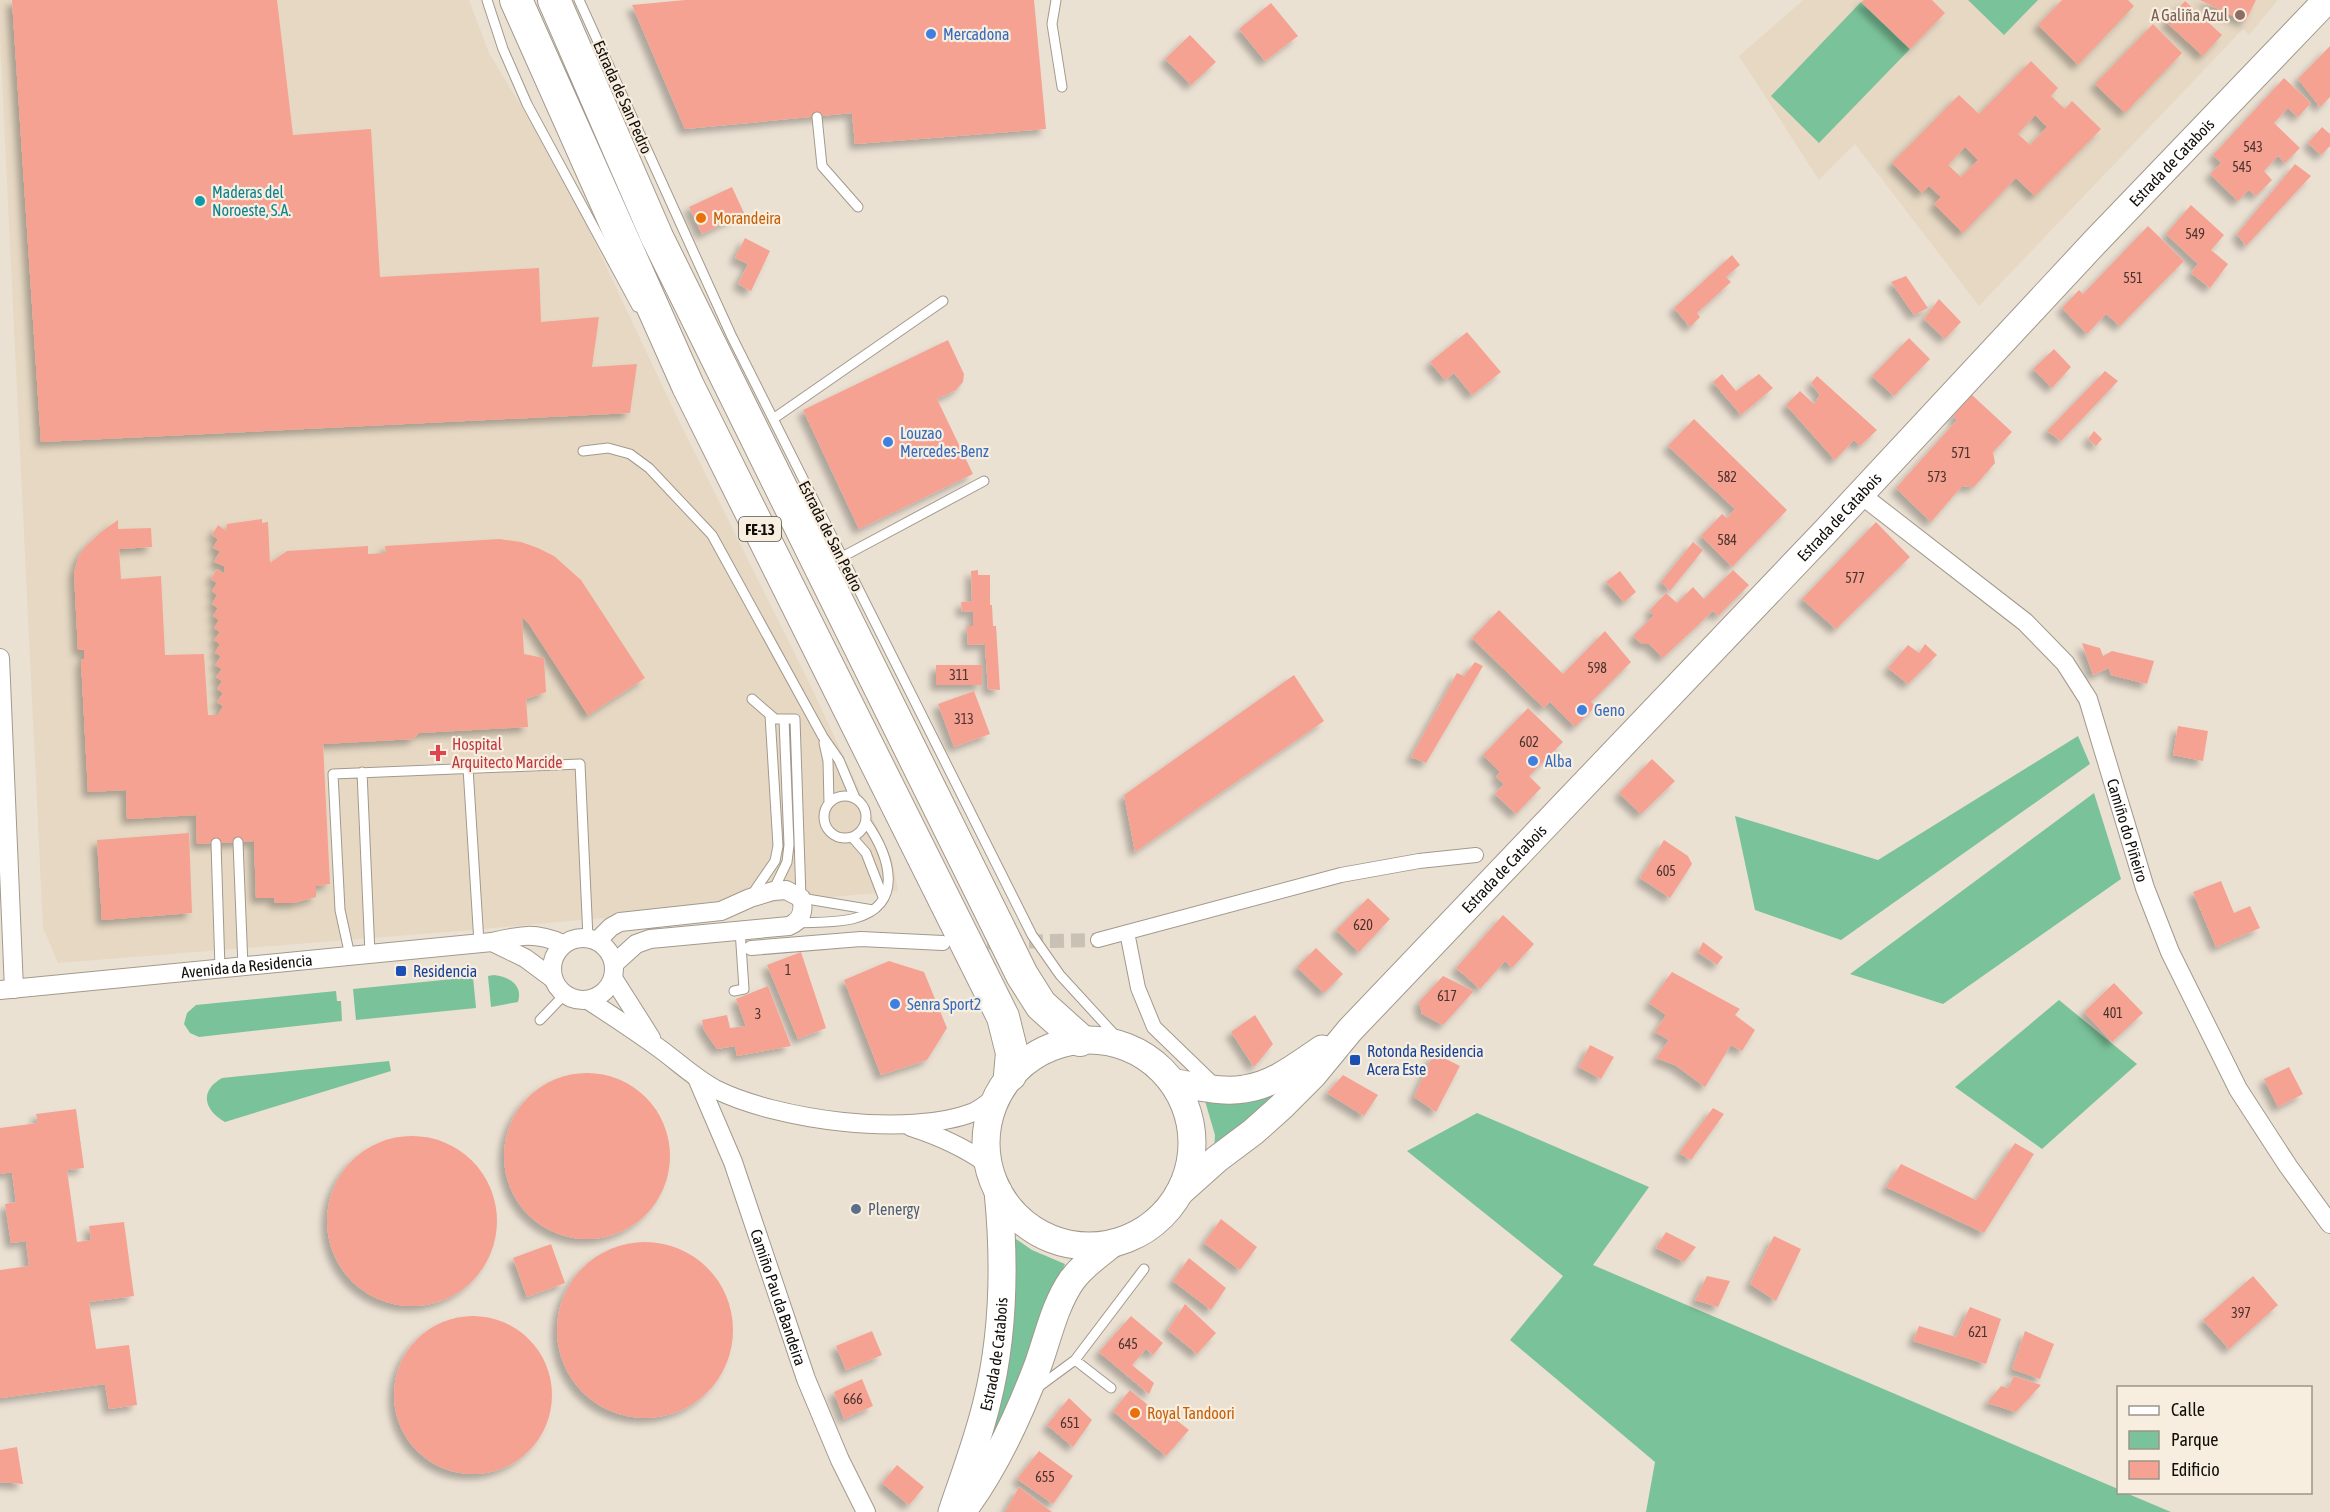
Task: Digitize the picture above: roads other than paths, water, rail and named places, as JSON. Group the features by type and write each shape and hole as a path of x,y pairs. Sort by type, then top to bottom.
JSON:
{"highway":[{"name":"FE-13","path":"516,0 688,386 1003,1017 1006,1075"},
{"name":"FE-13","path":"554,0 657,237 1022,975 1041,1005 1071,1033"}],"main road":[{"name":"Estrada de Catabois","path":"1179,1193 1189,1167 1192,1141 1187,1113 1175,1083 1154,1063 1125,1046 1071,1033 1060,1044 1042,1051 1006,1075 986,1129 986,1163 1008,1206 1029,1227 1055,1240 1084,1246 1113,1243 1140,1233 1162,1215 1179,1193 1216,1159 1253,1132 1313,1075 1350,1030 2327,0"},
{"name":"Estrada de Catabois","path":"1175,1083 1243,1090 1280,1077 1350,1030"},
{"name":"Estrada de Catabois","path":"952,1512 988,1401 997,1352 1002,1298 1003,1235 999,1191"},
{"name":"Estrada de Catabois","path":"962,1512 994,1461 1026,1396 1072,1279 1086,1264 1113,1243"}],"street":[{"name":"Camiño do Piñeiro","path":"1860,494 2025,622 2065,663 2088,699 2145,888 2170,952 2238,1089 2288,1167 2330,1224"},
{"path":"0,658 7,990"},
{"path":"1098,940 1341,875 1419,861 1476,855"},
{"path":"588,1000 599,995 608,987 613,971 636,944 650,939 789,926 796,923 801,916 804,905 801,898 786,890 773,891 750,897 721,911 620,922 592,940"},
{"path":"1127,932 1138,988 1154,1027 1219,1089"},
{"name":"Avenida da Residencia","path":"7,990 485,942 531,934 563,944"},
{"path":"552,978 555,955 563,944 576,939 592,940 606,947 613,971 631,1010 657,1046"},
{"path":"751,948 861,939 943,943"},
{"path":"485,942 525,958 552,978 565,994 588,1000 717,1090 770,1109 820,1118 924,1124 953,1119 976,1111 1006,1075"},
{"name":"Camiño Pau da Bandeira","path":"697,1078 733,1162 806,1379 840,1460 866,1512"},
{"path":"901,1124 948,1139 986,1163"}],"lane":[{"path":"487,0 503,49 527,104 579,196 628,292 646,320"},
{"name":"Estrada de San Pedro","path":"579,0 732,337 1032,935 1060,975 1125,1046"},
{"path":"1056,0 1052,24 1062,87"},
{"path":"817,117 822,166 858,207"},
{"path":"773,419 943,301"},
{"path":"652,330 688,386"},
{"path":"583,451 608,448 630,454 649,468 711,535 786,675 839,760 855,798 865,808 866,822 887,859 889,873 884,897 873,910 863,915 845,920 796,923"},
{"path":"842,557 984,481"},
{"path":"752,699 775,719 795,719 801,898 873,910"},
{"path":"750,897 775,861 778,846 770,715"},
{"path":"773,891 787,862 789,845 784,719"},
{"path":"823,737 828,761 830,803 824,816 828,829 839,837 852,837 859,833 866,822"},
{"path":"350,956 340,910 333,774 580,764 592,940"},
{"path":"468,768 485,942"},
{"path":"363,772 370,954"},
{"path":"830,803 842,796 855,798"},
{"path":"852,837 866,853 884,897"},
{"path":"238,842 243,967"},
{"path":"216,843 220,969"},
{"path":"734,991 744,989 740,930"},
{"path":"540,1020 565,994"},
{"path":"1026,1396 1075,1360 1144,1269"},
{"path":"1075,1360 1111,1388"}],"tunnel":[{"path":"966,943 1098,940"}],"place":[{"name":"A Galiña Azul","path":"2240,15"},
{"name":"Mercadona","path":"931,34"},
{"name":"Maderas del Noroeste, S.A.","path":"200,201"},
{"name":"Morandeira","path":"701,218"},
{"name":"Louzao Mercedes-Benz","path":"888,442"},
{"name":"Geno","path":"1582,710"},
{"name":"Hospital Arquitecto Marcide","path":"438,753"},
{"name":"Alba","path":"1533,761"},
{"name":"Residencia","path":"401,971"},
{"name":"Senra Sport2","path":"895,1004"},
{"name":"Rotonda Residencia Acera Este","path":"1355,1060"},
{"name":"Plenergy","path":"856,1209"},
{"name":"Royal Tandoori","path":"1135,1413"}]}
